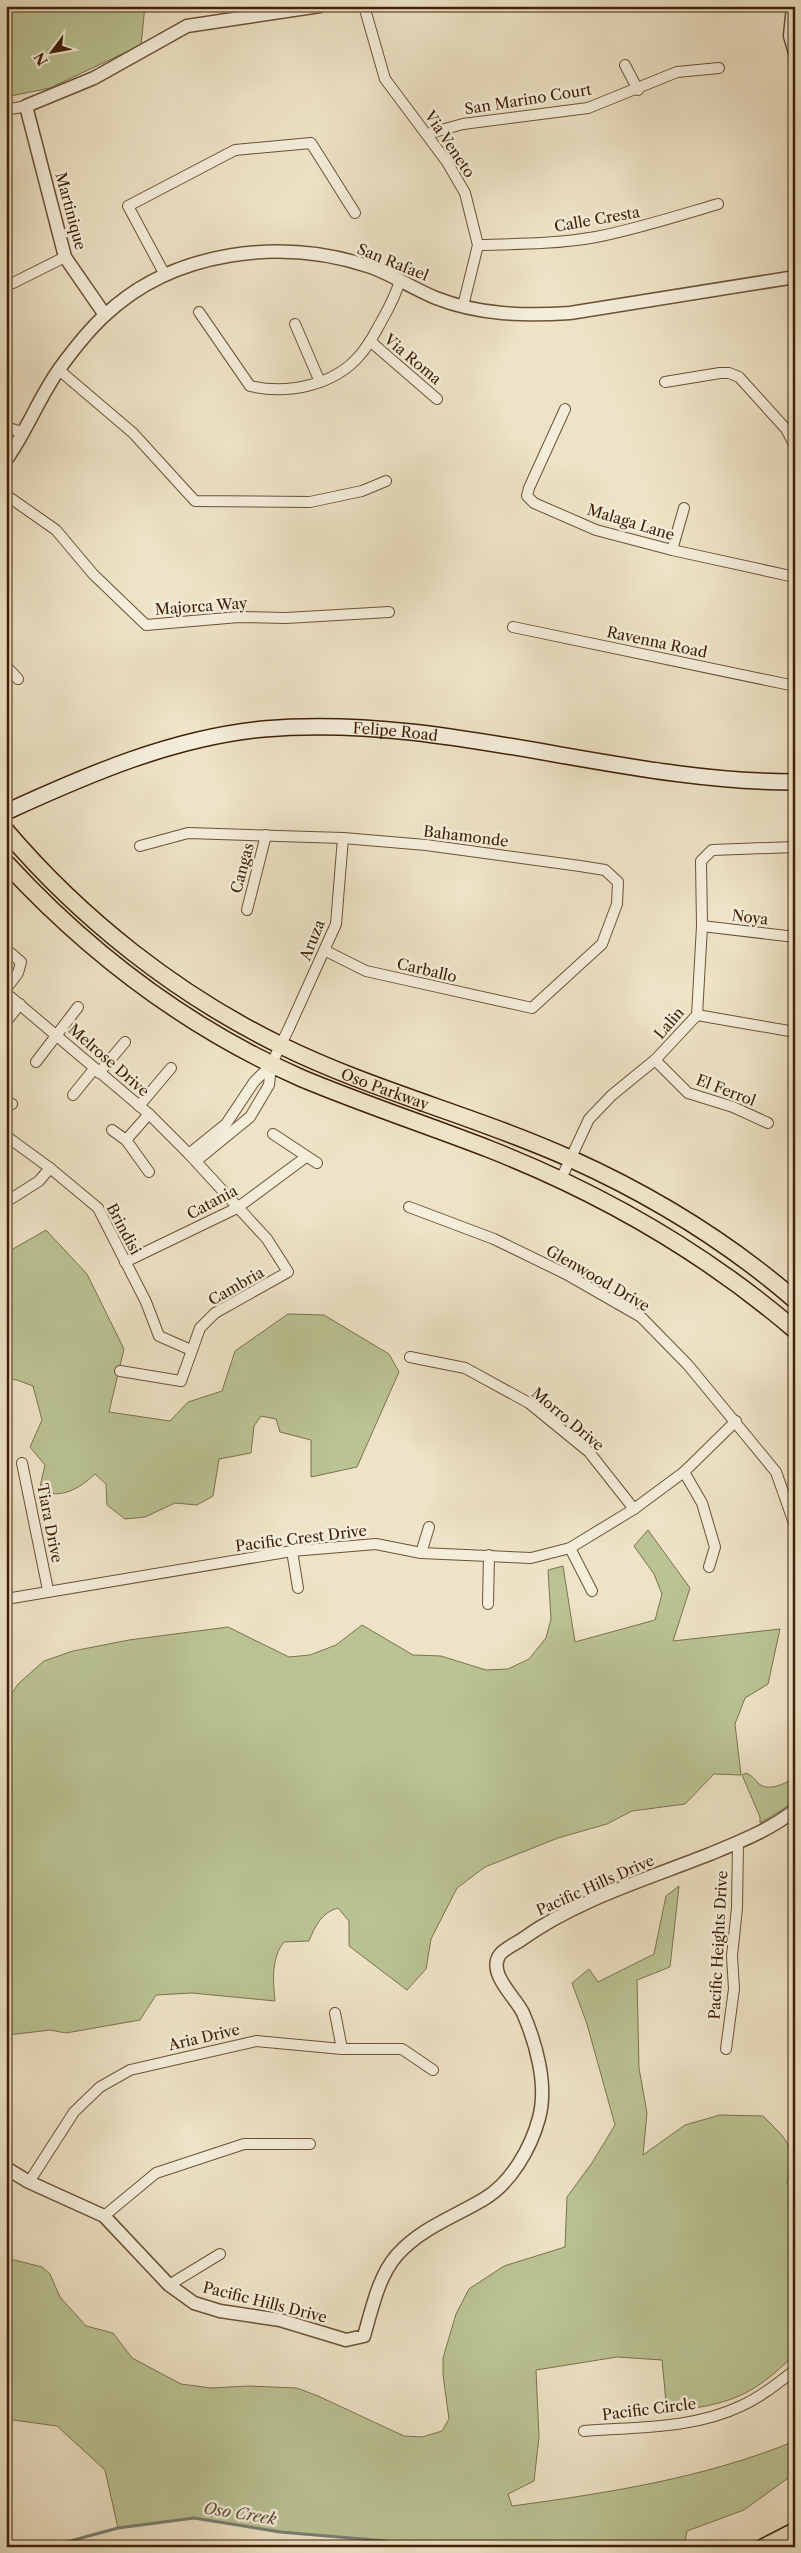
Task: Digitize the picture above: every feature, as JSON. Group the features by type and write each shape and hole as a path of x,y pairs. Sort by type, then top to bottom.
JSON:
{"main road":[{"name":"Felipe Road","path":"6,812 91,773 186,742 272,729 326,727 402,730 678,773 750,782 795,782"},
{"name":"Oso Parkway","path":"6,831 31,859 83,910 150,965 222,1013 280,1045 365,1082 570,1159 632,1189 702,1231 745,1260 795,1300"},
{"name":"Oso Parkway","path":"6,863 71,930 170,1006 271,1065 341,1094 490,1150 615,1206 682,1245 763,1303 795,1330"},
{"path":"764,2547 795,2531"}],"street":[{"path":"6,110 26,106 94,78 187,26 320,6"},
{"name":"Via Veneto","path":"364,6 385,79 447,162 465,194 478,245 463,306"},
{"path":"793,6 792,36 795,53"},
{"path":"625,65 638,90"},
{"name":"San Marino Court","path":"427,134 463,124 588,108 638,90 677,72 720,68"},
{"name":"Martinique","path":"26,106 65,257 105,315"},
{"path":"166,275 128,206 235,150 311,143 355,213"},
{"name":"Calle Cresta","path":"478,245 548,243 594,237 646,226 718,204"},
{"name":"San Rafael","path":"6,460 24,434 59,370 82,340 105,315 134,294 166,275 211,259 250,253 288,252 342,259 400,280 436,298 463,306 503,314 570,313 795,277"},
{"path":"6,281 13,283 65,257"},
{"path":"199,312 250,386 264,389 290,389 320,382 346,368 360,356 392,302 400,280"},
{"path":"295,324 320,382"},
{"name":"Via Roma","path":"370,341 437,398"},
{"path":"59,370 133,433 195,501 310,502 362,491 386,481"},
{"path":"665,382 720,373 729,373 739,377 786,429 795,446"},
{"name":"Malaga Lane","path":"565,408 529,488 527,496 534,503 596,530 672,550 795,577"},
{"path":"6,427 24,434"},
{"name":"Majorca Way","path":"6,495 56,530 94,574 146,625 240,617 286,618 389,612"},
{"path":"672,550 684,508"},
{"name":"Ravenna Road","path":"513,627 795,686"},
{"path":"6,666 18,679"},
{"name":"Bahamonde","path":"140,846 188,833 343,838 426,845 596,868 612,874 618,882 616,904 602,944 538,1004 532,1008 525,1008"},
{"name":"Cangas","path":"247,910 266,835"},
{"name":"Aruza","path":"271,1065 326,951 336,924 343,838"},
{"name":"Lalin","path":"560,1181 589,1119 612,1095 655,1060 697,1015 702,926 701,861 712,850 795,847"},
{"name":"Noya","path":"702,926 795,937"},
{"path":"6,949 22,962 18,974 6,989"},
{"name":"Carballo","path":"326,951 366,971 525,1008"},
{"name":"Melrose Drive","path":"6,994 58,1036 96,1071 150,1114 192,1157 236,1208 266,1239 288,1274"},
{"path":"6,1022 20,1004"},
{"path":"36,1062 58,1036 78,1007"},
{"path":"697,1015 795,1032"},
{"path":"73,1095 125,1042"},
{"name":"El Ferrol","path":"655,1060 688,1093 733,1107 768,1123"},
{"path":"192,1157 232,1117 254,1082 271,1065"},
{"path":"192,1157 250,1117 269,1084 271,1065"},
{"path":"139,1106 171,1068"},
{"path":"126,1140 150,1114"},
{"path":"232,1117 241,1125"},
{"path":"112,1130 126,1140 150,1172"},
{"path":"273,1134 317,1163"},
{"name":"Brindisi","path":"6,1136 50,1168 98,1208 146,1302 159,1336 191,1350"},
{"name":"Catania","path":"125,1262 236,1208 306,1157"},
{"path":"6,1202 39,1181 50,1168"},
{"name":"Glenwood Drive","path":"409,1207 494,1239 566,1274 641,1317 688,1365 736,1421 776,1472 795,1526"},
{"name":"Cambria","path":"120,1371 181,1381 200,1328 215,1313 288,1274"},
{"name":"Morro Drive","path":"410,1357 465,1368 529,1403 589,1452 634,1509"},
{"name":"Pacific Crest Drive","path":"6,1598 292,1552 376,1544 421,1553 530,1558 570,1548 634,1509 684,1472 736,1421"},
{"name":"Tiara Drive","path":"22,1463 48,1590"},
{"path":"684,1472 702,1503 715,1547 709,1567"},
{"path":"421,1553 429,1527"},
{"path":"570,1548 592,1590"},
{"path":"292,1552 298,1588"},
{"path":"488,1604 489,1555"},
{"name":"Pacific Hills Drive","path":"6,2168 29,2182 104,2216 169,2285 194,2303 220,2311 280,2320 346,2340 364,2336 376,2296 396,2257 410,2242 431,2227 486,2198 505,2182 532,2139 539,2116 542,2094 541,2078 522,2011 503,1985 496,1966 499,1956 543,1924 738,1842 780,1821 795,1810"},
{"name":"Pacific Heights Drive","path":"726,2049 734,1989 732,1956 737,1908 738,1842"},
{"path":"335,2013 342,2048"},
{"name":"Aria Drive","path":"29,2182 74,2112 100,2088 130,2070 256,2041 342,2048 402,2049 433,2070"},
{"path":"104,2216 156,2173 244,2144 310,2144"},
{"path":"169,2285 220,2254"},
{"name":"Pacific Circle","path":"584,2431 690,2422 741,2407 772,2388 795,2370"}],"green space":[{"path":"6,6 145,6 141,45 50,88 6,97"},
{"path":"46,1230 87,1274 124,1349 109,1412 170,1421 188,1402 222,1391 235,1351 288,1314 324,1315 389,1354 399,1372 357,1467 311,1477 311,1440 280,1432 276,1419 261,1416 254,1426 251,1453 219,1459 213,1496 197,1505 175,1503 145,1517 125,1519 107,1505 106,1484 95,1474 83,1484 70,1491 55,1494 39,1491 45,1465 30,1447 42,1420 33,1386 17,1380 6,1379 6,1253"},
{"path":"648,1530 690,1588 673,1641 780,1629 768,1684 745,1698 735,1724 741,1775 714,1774 685,1804 632,1811 607,1824 558,1838 485,1867 457,1888 431,1939 426,1969 407,1990 349,1946 349,1921 338,1908 323,1916 309,1941 284,1942 275,1962 275,2001 192,1993 156,1995 140,2020 66,2033 50,2030 8,2035 6,2038 6,1703 18,1684 44,1661 73,1651 129,1640 228,1627 289,1657 310,1655 336,1645 362,1625 413,1655 441,1656 486,1670 508,1669 529,1659 546,1638 551,1619 548,1570 563,1566 575,1642 655,1620 662,1594 654,1574 634,1546"},
{"path":"746,1773 752,1776 759,1784 768,1787 777,1786 795,1778 795,1799 782,1810 760,1823 760,1817 742,1775"},
{"path":"679,1886 670,1967 637,1980 639,2068 647,2113 643,2155 685,2125 720,2115 763,2116 785,2139 790,2152 787,2184 795,2192 795,2354 765,2381 737,2397 706,2406 667,2412 662,2360 617,2357 536,2370 539,2437 534,2481 508,2494 512,2506 584,2496 656,2482 726,2465 795,2441 795,2473 744,2510 687,2531 684,2547 399,2547 386,2541 280,2532 194,2518 118,2528 105,2470 57,2426 6,2419 6,2258 42,2267 50,2274 60,2297 86,2326 113,2333 132,2358 181,2384 211,2388 248,2386 297,2388 404,2436 422,2437 442,2431 449,2419 443,2375 443,2358 456,2314 469,2289 504,2266 565,2247 567,2197 592,2163 615,2125 587,2024 572,1983 589,1969 598,1982 654,1954 666,1896"}],"waterway":[{"name":"Oso Creek","path":"48,2547 118,2528 194,2518 280,2532 386,2541 399,2547"}]}
